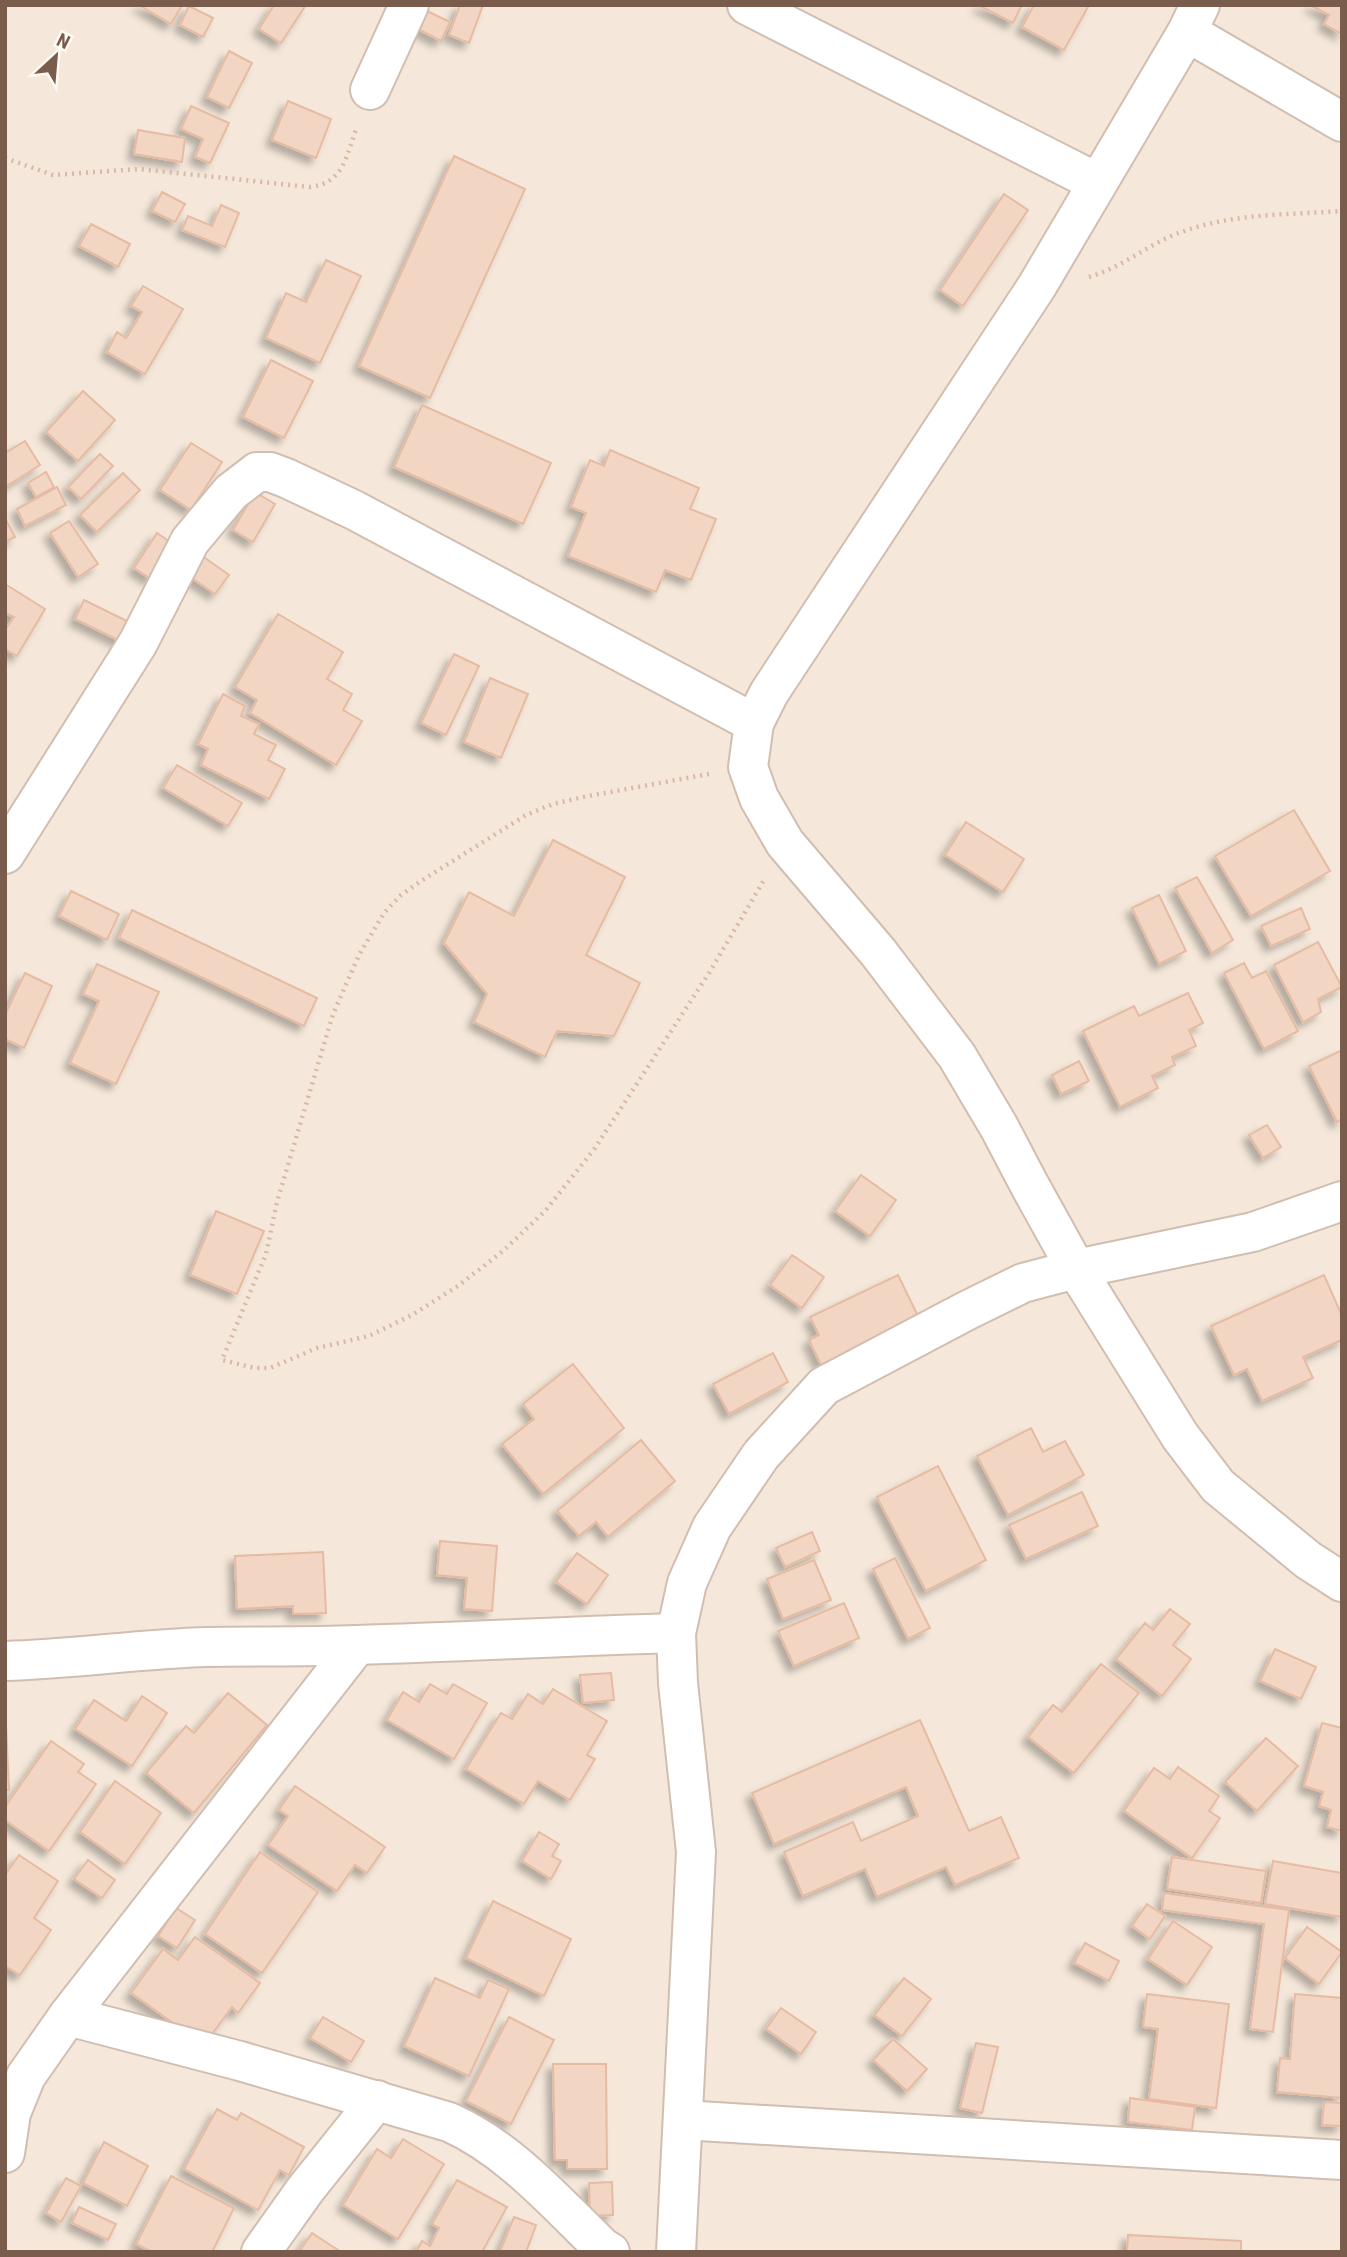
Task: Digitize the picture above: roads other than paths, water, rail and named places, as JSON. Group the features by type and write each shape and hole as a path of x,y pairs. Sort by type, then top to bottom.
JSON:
{"street":[{"path":"370,90 409,5"},
{"path":"747,5 1096,183"},
{"path":"1342,122 1193,19 1037,286 789,662 754,723 748,767 754,787 785,842 878,952 957,1056 1076,1269 1180,1436 1218,1486 1308,1560 1342,1582"},
{"path":"5,854 138,643 190,541 231,492 257,472 270,472 286,478 354,510 754,723"},
{"path":"676,2252 696,1852 678,1682 676,1633 687,1583 712,1527 761,1455 824,1386 966,1311 1023,1283 1076,1269 1253,1232 1342,1200"},
{"path":"5,1661 62,1660 130,1651 194,1648 676,1633"},
{"path":"5,2153 16,2097 34,2064 68,2016 357,1645"},
{"path":"68,2016 428,2114 466,2129 519,2168 610,2252"},
{"path":"261,2252 304,2190 377,2100"},
{"path":"683,2120 1342,2160"}]}
